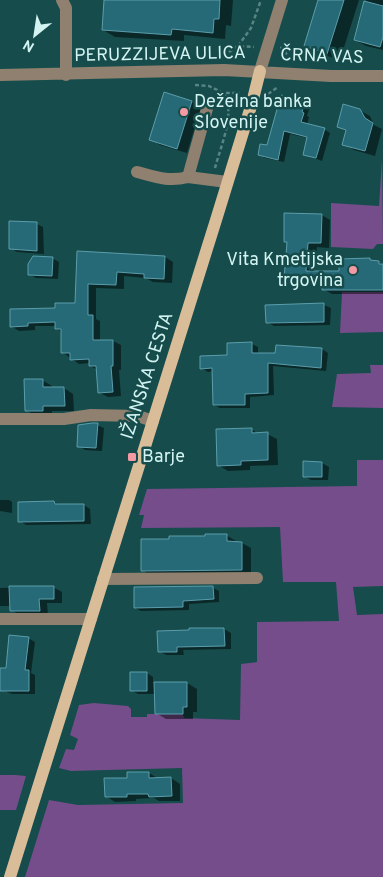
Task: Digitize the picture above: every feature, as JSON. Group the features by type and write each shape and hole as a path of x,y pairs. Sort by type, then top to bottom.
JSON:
{"main road":[{"name":"IŽANSKA CESTA","path":"10,877 252,103 260,71"}],"street":[{"path":"62,0 66,8 66,74"},
{"name":"IŽANSKA CESTA","path":"260,71 282,0"},
{"name":"PERUZZIJEVA ULICA","path":"0,75 260,71"},
{"name":"ČRNA VAS","path":"260,71 331,76 383,76"},
{"path":"188,177 208,105"},
{"path":"137,172 163,179 175,180 188,177 227,182"},
{"path":"0,419 64,419 91,415 138,416 153,421"},
{"path":"103,579 257,578"},
{"path":"0,619 91,619"}],"path":[{"path":"227,58 229,52 238,46 248,33 261,0"},
{"path":"238,46 246,47"},
{"path":"279,48 283,48 287,55 287,60"},
{"path":"220,84 218,90 222,93 230,93"},
{"path":"268,94 282,86"}],"shaded area":[{"path":"382,159 383,244 377,244 373,249 331,247 331,203 379,206"},
{"path":"342,292 383,292 383,332 340,333"},
{"path":"370,365 383,365 383,408 332,407 337,374 371,373"},
{"path":"357,460 383,460 383,586 353,587 357,615 383,614 383,877 25,877 49,800 78,805 183,803 182,768 71,771 59,768 66,749 74,750 78,739 70,735 79,705 94,703 128,706 131,709 131,717 147,717 147,714 183,714 184,718 240,720 241,664 257,662 257,622 339,621 336,582 283,582 280,527 141,528 144,515 139,515 147,489 357,486"},
{"path":"0,775 26,776 16,810 0,810"}],"building":[{"path":"104,0 220,0 219,19 214,19 213,33 172,29 171,35 102,30"},
{"path":"318,0 344,0 327,54 304,46"},
{"path":"364,1 383,6 383,37 380,47 354,40"},
{"path":"164,92 192,101 177,149 149,140"},
{"path":"281,95 305,101 301,122 325,128 316,158 303,155 307,137 284,131 278,160 258,155 260,144 267,145"},
{"path":"343,104 360,109 365,118 373,123 365,151 342,145 346,130 337,127"},
{"path":"284,213 322,214 321,243 308,243 306,271 339,271 339,259 370,258 370,260 379,261 379,264 383,264 383,290 322,290 322,282 284,279 287,242 284,242"},
{"path":"9,221 37,222 37,251 9,249"},
{"path":"77,251 165,256 164,279 144,278 144,274 117,272 116,285 88,284 88,315 93,315 93,340 113,340 113,366 111,366 113,392 98,393 96,366 89,366 89,359 70,360 70,353 61,353 61,329 55,329 55,322 28,323 28,326 10,327 10,309 55,308 55,303 75,303"},
{"path":"33,256 53,257 52,276 28,275 28,264"},
{"path":"324,303 324,322 266,323 265,305"},
{"path":"252,342 252,353 275,353 276,345 322,348 321,368 268,363 268,393 245,394 245,405 213,405 212,368 200,369 200,356 227,355 227,343"},
{"path":"24,379 43,379 43,387 64,387 65,406 43,406 43,411 25,411"},
{"path":"98,423 96,448 77,447 78,425"},
{"path":"252,428 252,433 268,432 268,460 241,461 241,465 217,466 216,429"},
{"path":"303,461 322,462 322,477 303,477"},
{"path":"54,501 55,504 84,504 84,521 18,522 18,502"},
{"path":"205,534 227,534 227,541 242,542 242,570 141,571 141,539 169,539 169,536 205,536"},
{"path":"9,586 54,586 54,599 39,599 40,611 10,611"},
{"path":"213,586 214,599 183,601 183,607 134,608 134,587"},
{"path":"189,628 224,628 225,646 177,647 177,652 158,652 157,631 189,630"},
{"path":"9,635 29,637 25,670 29,670 29,691 0,691 0,668 6,668"},
{"path":"130,672 147,672 147,691 130,691"},
{"path":"154,682 187,682 187,707 183,707 183,714 155,714"},
{"path":"127,772 149,772 149,778 171,777 172,796 149,797 148,794 127,794 127,797 105,797 104,778 127,778"}],"place":[{"name":"Deželna banka Slovenije","path":"184,112"},
{"name":"Vita Kmetijska trgovina","path":"353,270"},
{"name":"Barje","path":"132,457"}]}
